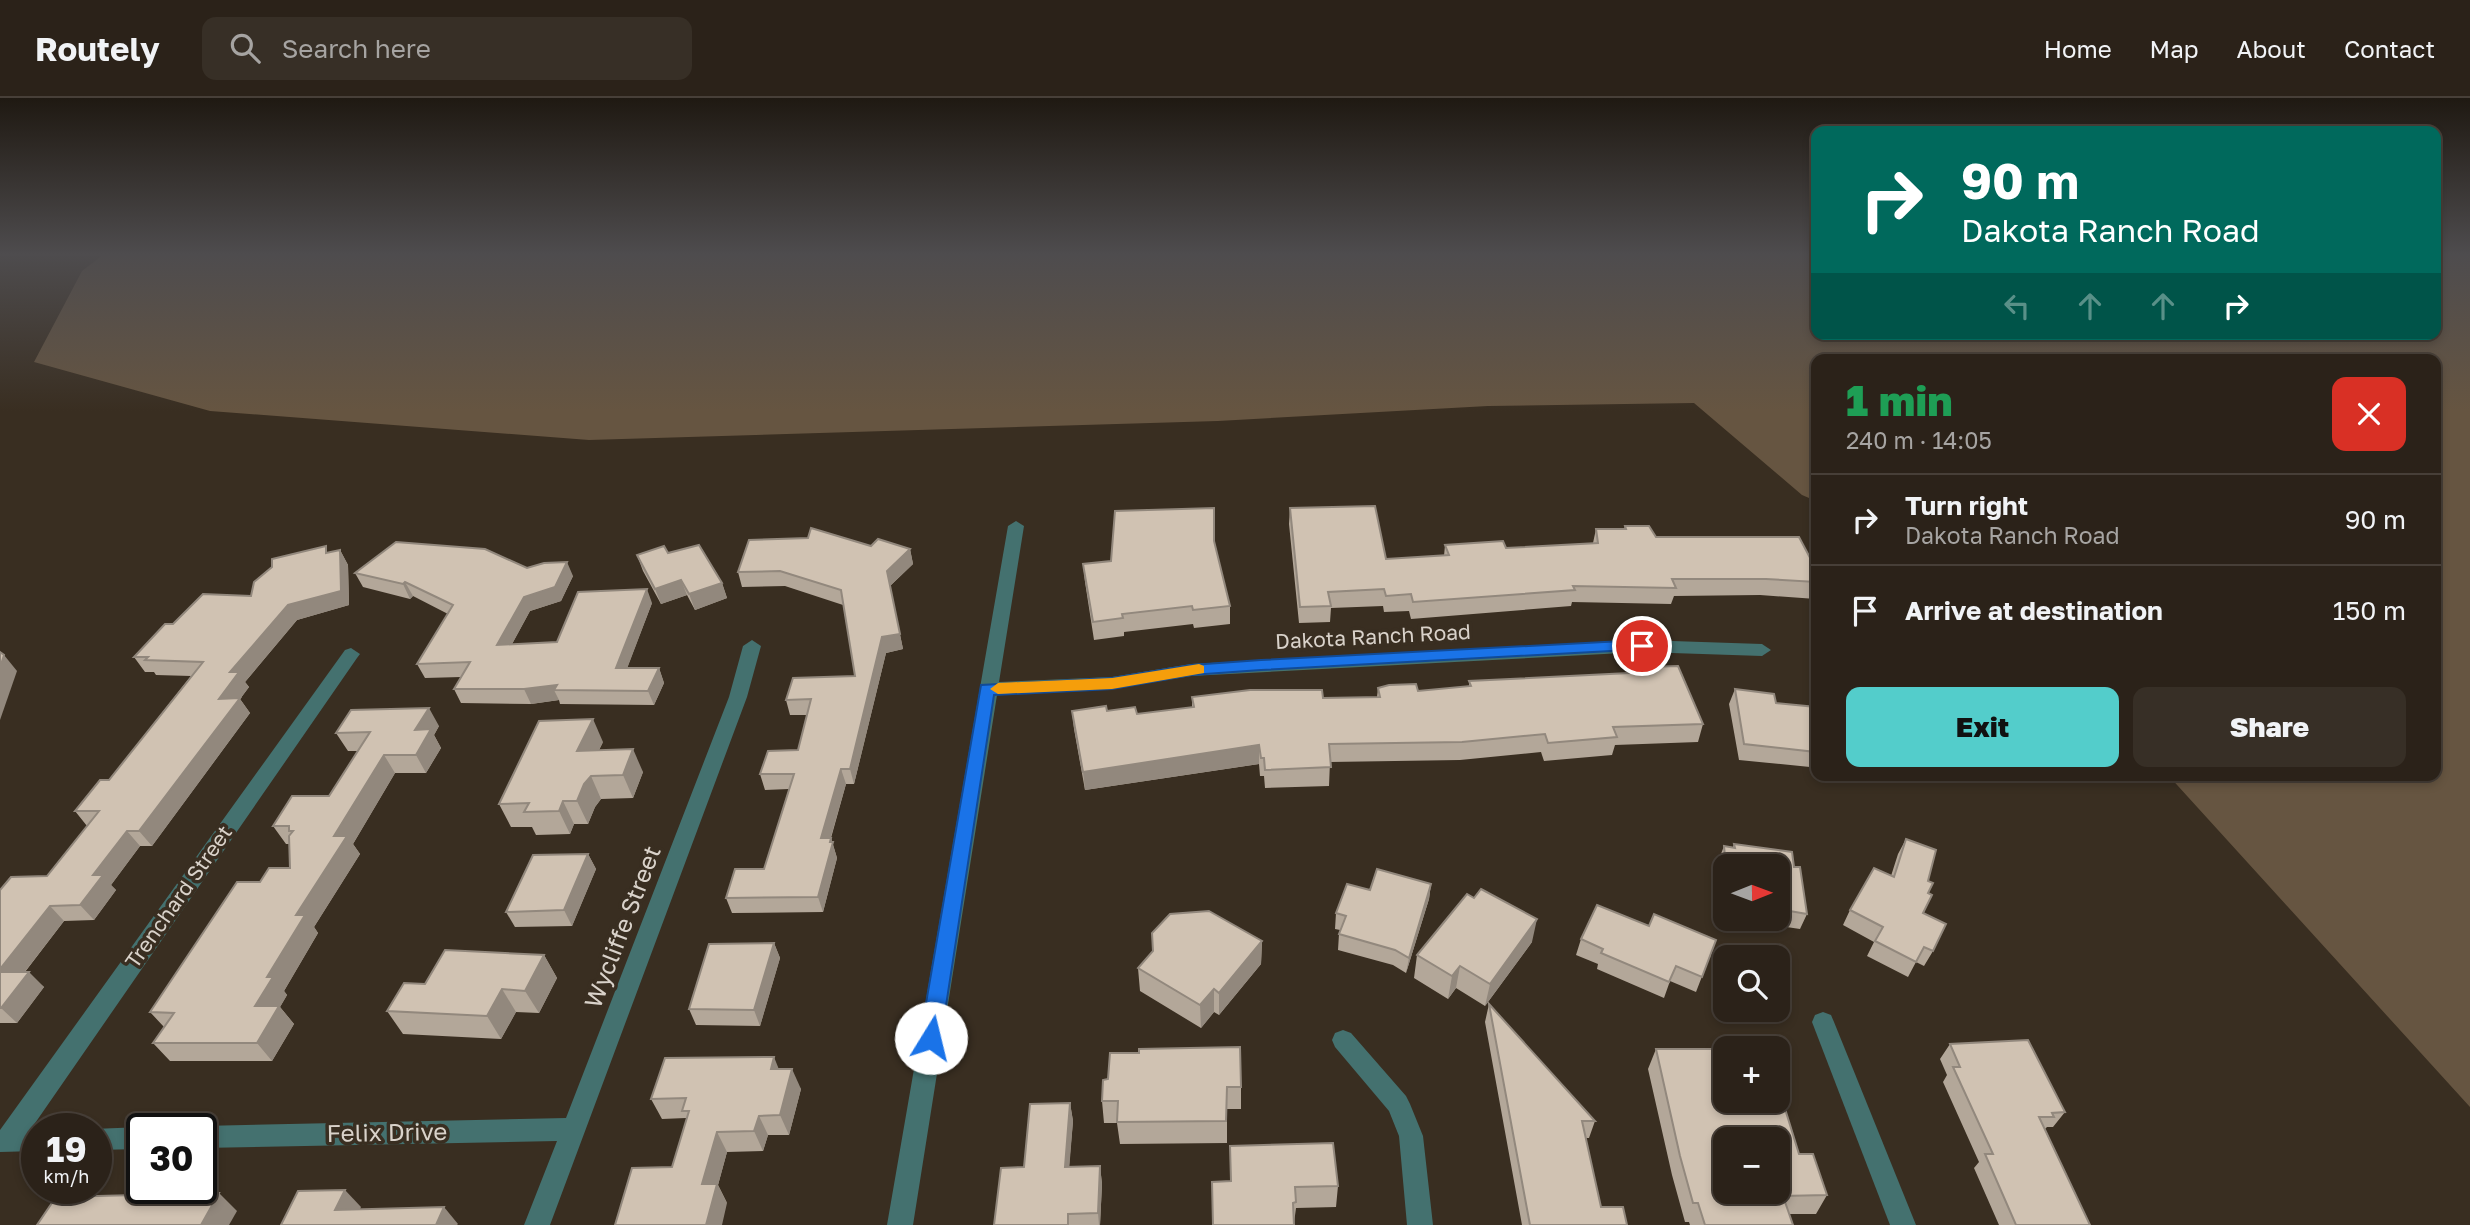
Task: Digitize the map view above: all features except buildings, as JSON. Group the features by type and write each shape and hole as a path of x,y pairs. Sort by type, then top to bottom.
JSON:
{"street":[{"path":"900,1225 1016,526"},
{"name":"Wycliffe Street","path":"537,1225 738,697 752,646"},
{"name":"Dakota Ranch Road","path":"987,689 1112,683 1191,670 1356,660 1642,646 1762,650"},
{"name":"Trenchard Street","path":"4,1141 351,654"},
{"path":"1824,1022 1903,1225"},
{"path":"1343,1040 1398,1104 1411,1136 1420,1225"},
{"name":"Felix Drive","path":"217,1137 574,1129"}],"shaded area":[{"path":"63,307 1811,307 1811,340 2441,340 2441,307 2470,307 2470,1107 2173,781 2441,781 2441,354 1811,354 1811,499 1802,495 1694,403 1488,406 1218,421 589,440 210,411 34,362"}],"slow traffic":[{"path":"998,689 1112,683 1199,669"}],"route":[{"path":"931,1038 987,689 1112,683 1191,670 1261,665 1642,646"}]}
